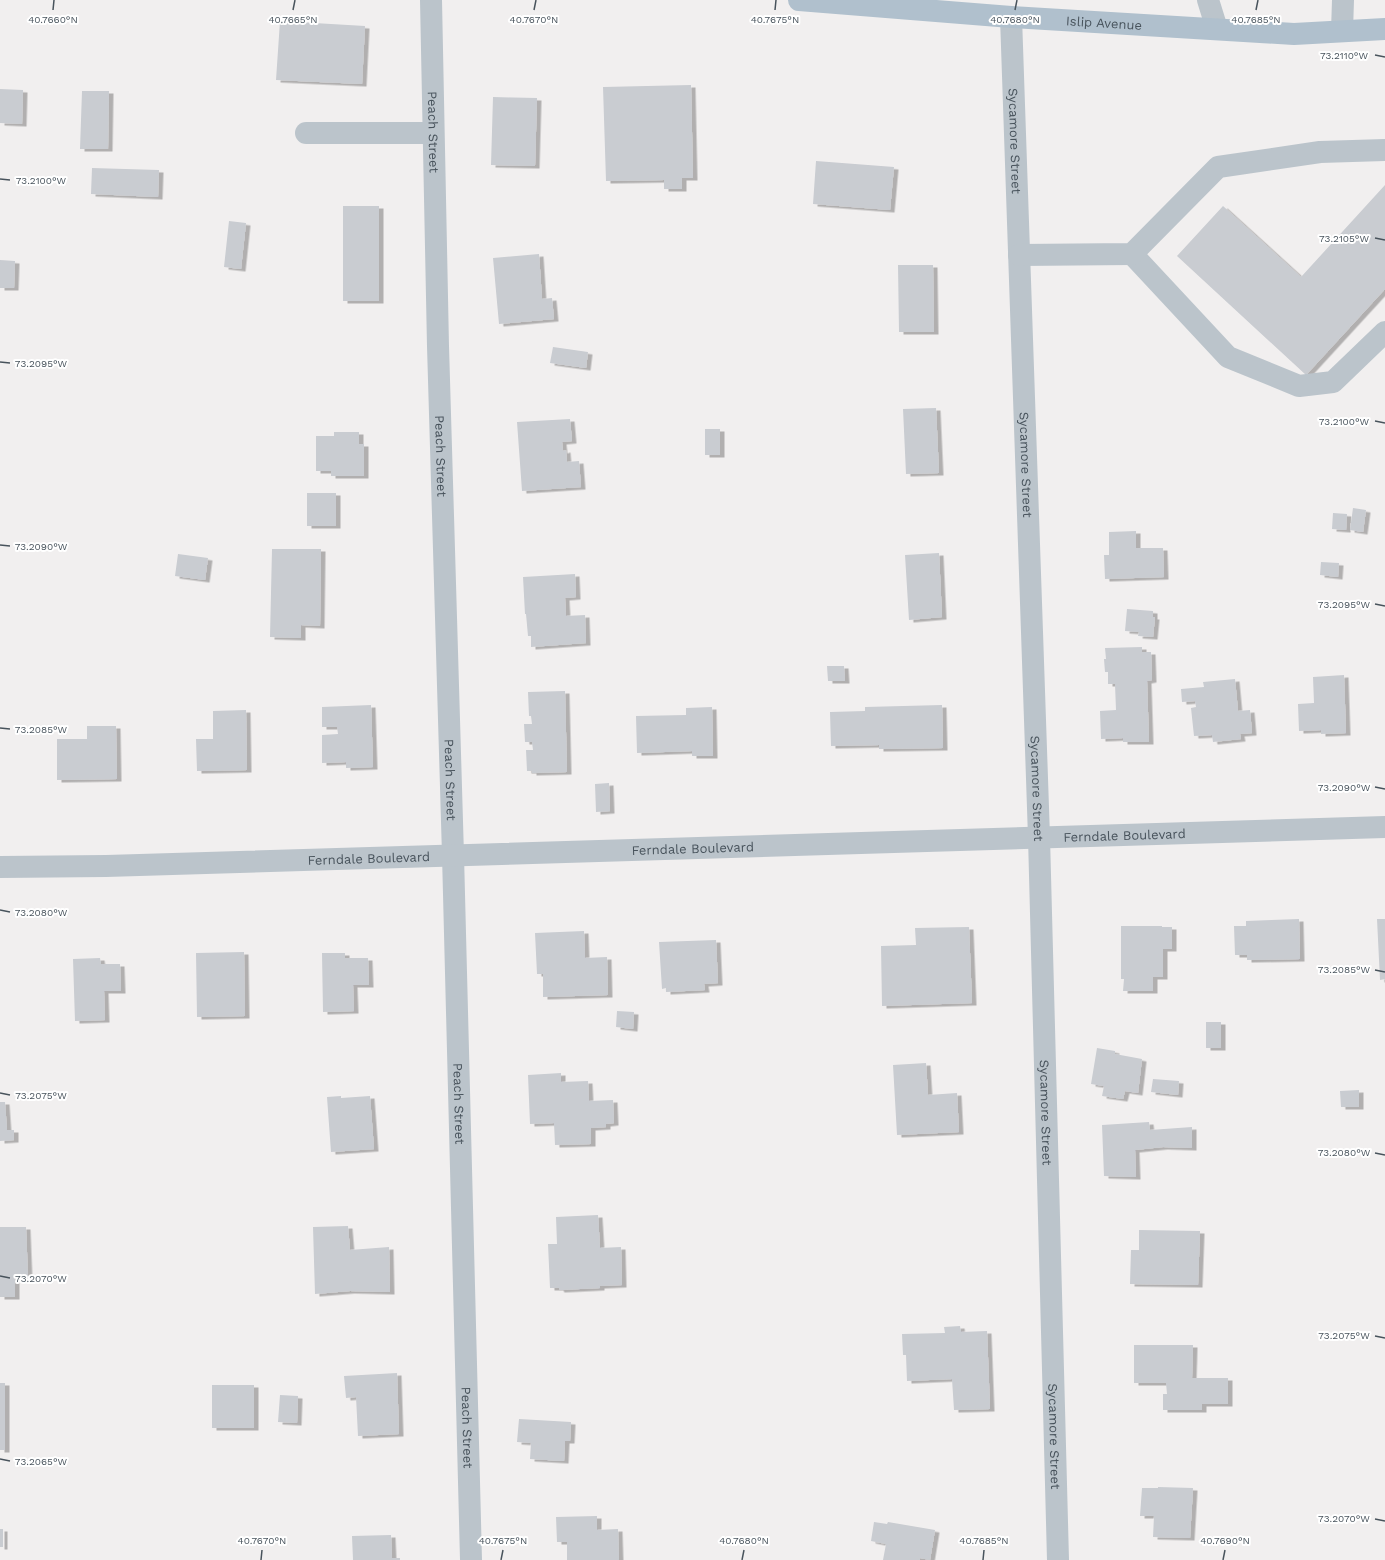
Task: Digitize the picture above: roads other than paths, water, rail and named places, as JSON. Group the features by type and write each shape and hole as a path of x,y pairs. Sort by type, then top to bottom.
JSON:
{"main road":[{"name":"Islip Avenue","path":"799,0 839,2 1011,17 1294,34 1385,29"}],"street":[{"name":"Peach Street","path":"431,0 433,133 471,1560"},
{"path":"1208,0 1217,30"},
{"path":"1342,31 1343,0"},
{"name":"Sycamore Street","path":"1011,17 1039,837 1058,1560"},
{"path":"306,133 433,133"},
{"path":"1019,255 1132,254 1218,167 1320,152 1385,150"},
{"path":"1132,254 1228,357 1299,386 1333,382 1385,332"},
{"name":"Ferndale Boulevard","path":"0,867 106,866 1385,827"}]}
